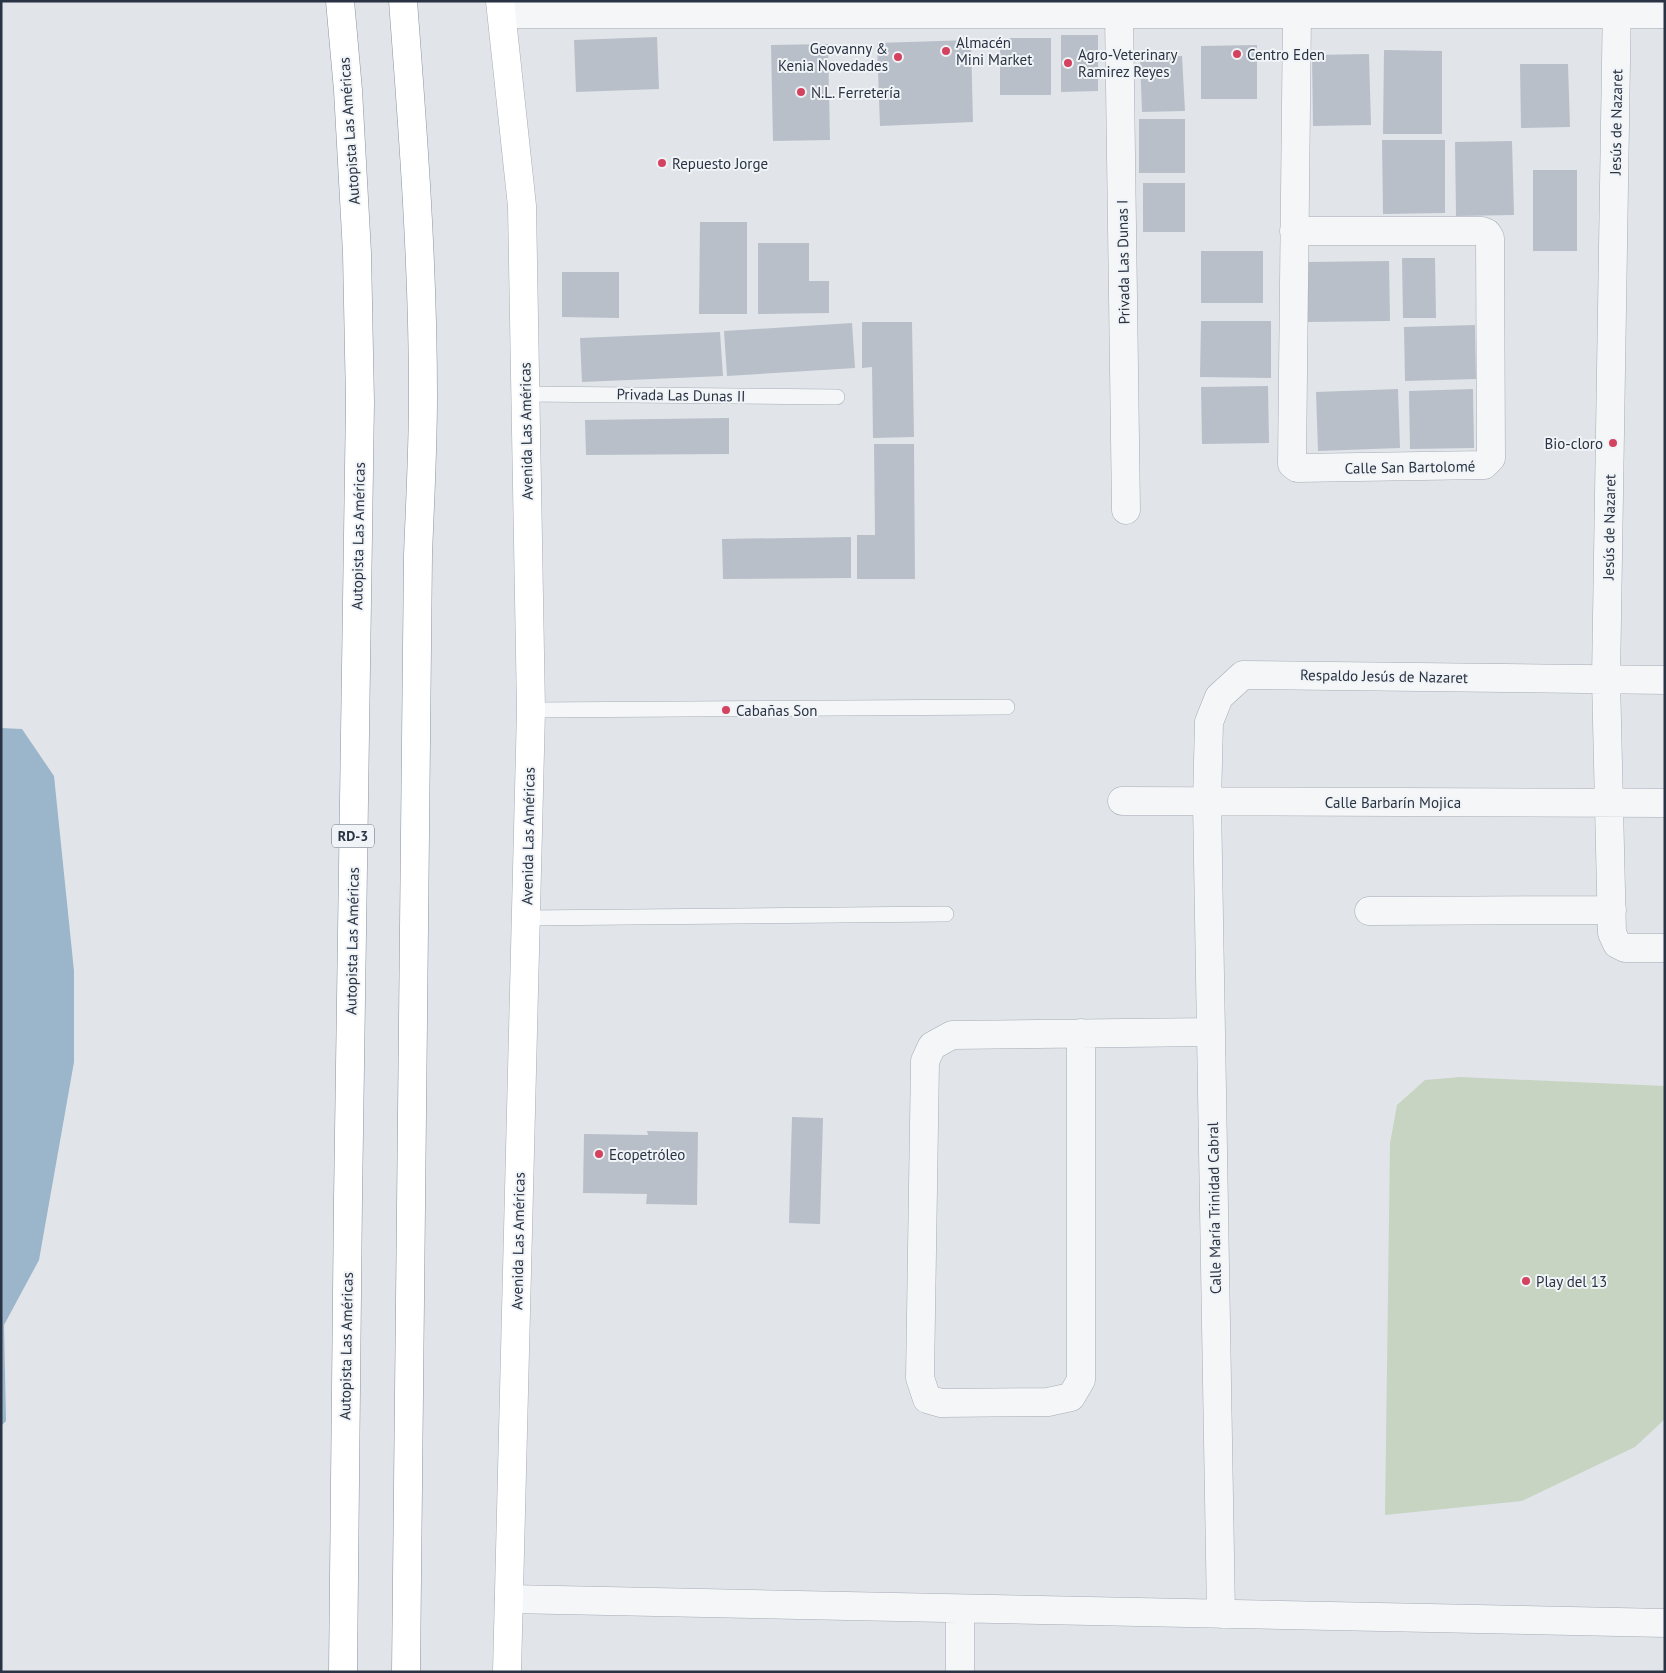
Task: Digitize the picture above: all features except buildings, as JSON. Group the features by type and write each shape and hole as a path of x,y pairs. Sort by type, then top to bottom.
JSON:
{"main road":[{"name":"Autopista Las Américas","path":"340,1 348,90 357,253 360,402 343,1672"},
{"path":"403,1 419,250 423,396 418,555 406,1672"},
{"name":"Avenida Las Américas","path":"501,8 522,206 531,710 507,1672"}],"street":[{"path":"501,8 963,8 1119,14 1297,14 1617,8 1665,14"},
{"name":"Jesús de Nazaret","path":"1612,922 1606,679 1617,8"},
{"name":"Privada Las Dunas I","path":"1119,14 1126,510"},
{"name":"Calle San Bartolomé","path":"1294,231 1482,231 1487,233 1490,238 1490,458 1484,466 1297,468 1292,464 1294,231 1297,14"},
{"name":"Respaldo Jesús de Nazaret","path":"1207,802 1209,722 1219,698 1243,675 1665,680"},
{"name":"Calle Barbarín Mojica","path":"1122,801 1665,803"},
{"name":"Calle María Trinidad Cabral","path":"1207,802 1221,1614"},
{"path":"1369,911 1612,922 1617,944 1625,948 1665,948"},
{"path":"1081,1033 1081,1380 1070,1397 1048,1402 941,1403 927,1399 920,1378 925,1061 932,1046 952,1036 1081,1033 1211,1032"},
{"path":"509,1599 1665,1623"},
{"path":"960,1609 960,1672"}],"lane":[{"name":"Privada Las Dunas II","path":"525,394 837,397"},
{"path":"531,710 1007,707"},
{"path":"526,918 946,914"}],"green space":[{"name":"Play del 13","path":"1460,1077 1665,1086 1665,1419 1635,1447 1522,1501 1385,1515 1390,1143 1397,1105 1425,1080"}],"water":[{"path":"1,728 22,729 54,776 74,971 74,1062 39,1260 4,1325 6,1421 1,1426"}],"place":[{"name":"Almacén Mini Market","path":"946,51"},
{"name":"Centro Eden","path":"1237,54"},
{"name":"Geovanny & Kenia Novedades","path":"898,57"},
{"name":"Agro-Veterinary Ramirez Reyes","path":"1068,63"},
{"name":"N.L. Ferretería","path":"801,92"},
{"name":"Repuesto Jorge","path":"662,163"},
{"name":"Bio-cloro","path":"1613,443"},
{"name":"Cabañas Son","path":"726,710"},
{"name":"Ecopetróleo","path":"599,1154"},
{"name":"Play del 13","path":"1526,1281"}]}
